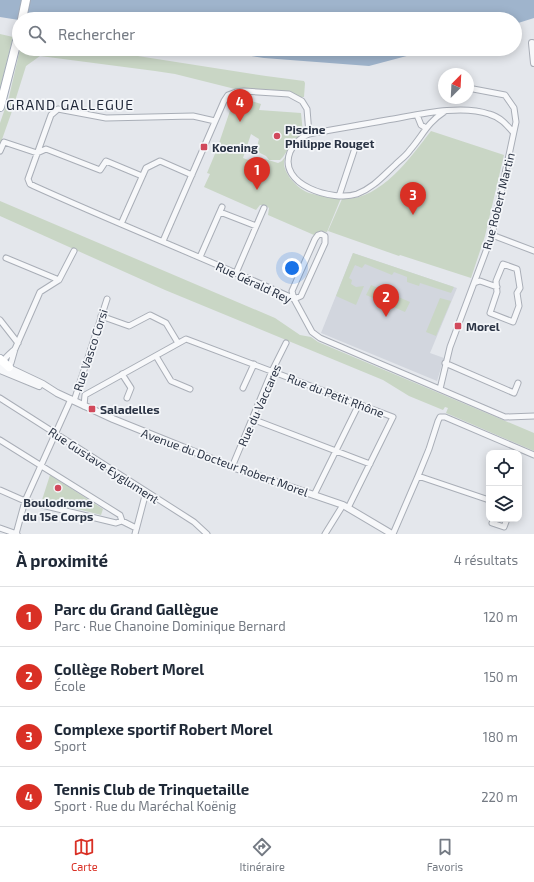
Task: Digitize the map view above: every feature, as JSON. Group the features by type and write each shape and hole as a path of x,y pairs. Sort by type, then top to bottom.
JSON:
{"main road":[{"path":"23,12 26,0"},
{"path":"0,107 13,56"}],"street":[{"path":"532,42 534,63"},
{"name":"Rue Robert Martin","path":"440,389 450,347 492,235 516,122 514,108 506,95 474,89"},
{"path":"163,242 224,101 228,95 244,91 289,94 302,101 307,109 309,134"},
{"path":"37,153 51,115 58,110 106,118 193,116 215,122"},
{"path":"444,112 434,119 410,151 376,184 356,194 339,196 324,194 310,189 293,176 289,167 288,156 294,144 302,137 309,134 417,115 444,112 462,111 480,112 501,119 513,132"},
{"path":"417,115 421,125 426,128"},
{"path":"0,151 4,142 37,153 46,149 100,170 106,161 142,176"},
{"path":"339,196 355,148"},
{"name":"Rue Gérald Rey","path":"37,153 28,179 30,184 294,299 312,332 320,338 505,417 534,416"},
{"path":"121,224 146,168 160,161 192,175"},
{"path":"236,273 264,208"},
{"path":"200,257 220,209 256,226"},
{"path":"318,235 323,235 325,240 324,243 301,296 294,299 292,291 315,239 318,235"},
{"path":"492,235 534,251"},
{"path":"2,366 14,356 15,349 40,292 59,280 74,251"},
{"path":"6,258 59,280"},
{"path":"503,264 517,269 520,288 517,293 519,306 513,322 490,313 497,292 497,287 496,281 503,264"},
{"path":"474,283 480,281 497,287"},
{"name":"Rue Vasco Corsi","path":"17,534 25,501 55,434 77,390 107,299"},
{"path":"85,395 178,343 166,323 150,315 129,326 101,316"},
{"path":"0,320 18,343"},
{"name":"Rue du Petit Rhône","path":"178,343 186,339 393,417 370,464 346,507 325,534"},
{"name":"Rue du Vaccares","path":"232,467 272,371 286,343"},
{"path":"156,356 171,381 190,389"},
{"path":"446,363 514,393 518,383"},
{"path":"243,388 254,364"},
{"name":"Avenue du Docteur Robert Morel","path":"2,366 112,419 232,467 346,507 392,534"},
{"path":"122,374 131,388 127,398"},
{"path":"77,390 85,395"},
{"path":"84,406 85,395"},
{"name":"Rue Gustave Eyglument","path":"0,398 194,522 207,534"},
{"path":"314,495 359,404"},
{"path":"392,534 430,449 440,417 443,416 534,455"},
{"path":"252,419 370,464"},
{"path":"0,440 120,515 122,521 135,531 146,492"},
{"path":"418,476 486,499"},
{"path":"0,490 25,501 116,523 122,521"},
{"path":"492,523 504,527 506,522"},
{"path":"0,528 17,534"}],"shaded area":[{"path":"353,253 457,288 430,353 444,358 437,381 321,333"}],"green space":[{"path":"0,34 12,37 12,41 0,89"},
{"path":"18,56 40,56 26,66 0,145 0,123 9,97"},
{"path":"40,56 138,56 304,81 304,97 300,97 289,92 265,89 235,89 175,74"},
{"path":"235,96 261,104 259,110 301,113 303,133 294,140 280,160 269,160 266,156 256,151 259,139 251,134 243,158 261,165 265,159 278,163 285,157 284,167 286,171 292,181 301,189 317,195 341,198 327,232 319,231 314,235 268,215 269,208 265,205 260,205 256,210 204,187 210,174 207,173"},
{"path":"431,131 504,155 485,236 471,278 400,255 399,256 328,231 342,199 356,198 369,193 393,176 404,165"},
{"path":"0,201 275,318 300,335 311,337 318,342 534,433 534,451 446,413 448,408 445,407 443,410 409,396 383,380 165,290 0,216"},
{"path":"353,253 454,287 451,293 420,283 419,286 407,282 407,277 394,272 392,275 365,264 362,268 355,265 349,278 352,280 351,284 356,287 364,286 356,305 336,296"},
{"path":"371,285 410,302 405,312 366,295"},
{"path":"440,298 451,301 436,336 426,332"},
{"name":"Boulodrome du 15e Corps","path":"50,475 103,509 101,515 42,500"}],"water":[{"path":"0,0 534,0 534,18 522,22 522,12 12,12 12,19 0,17"},
{"path":"252,56 407,56 369,66"}],"place":[{"name":"Tennis Club de Trinquetaille","path":"240,122"},
{"name":"Piscine Philippe Rouget","path":"277,136"},
{"name":"Koening","path":"204,147"},
{"name":"Parc du Grand Gallègue","path":"257,190"},
{"name":"Complexe sportif Robert Morel","path":"413,215"},
{"name":"Collège Robert Morel","path":"386,317"},
{"name":"Morel","path":"458,326"},
{"name":"Saladelles","path":"92,409"},
{"name":"Boulodrome du 15e Corps","path":"58,488"}],"district":[{"name":"GRAND GALLEGUE","path":"70,104"}]}
